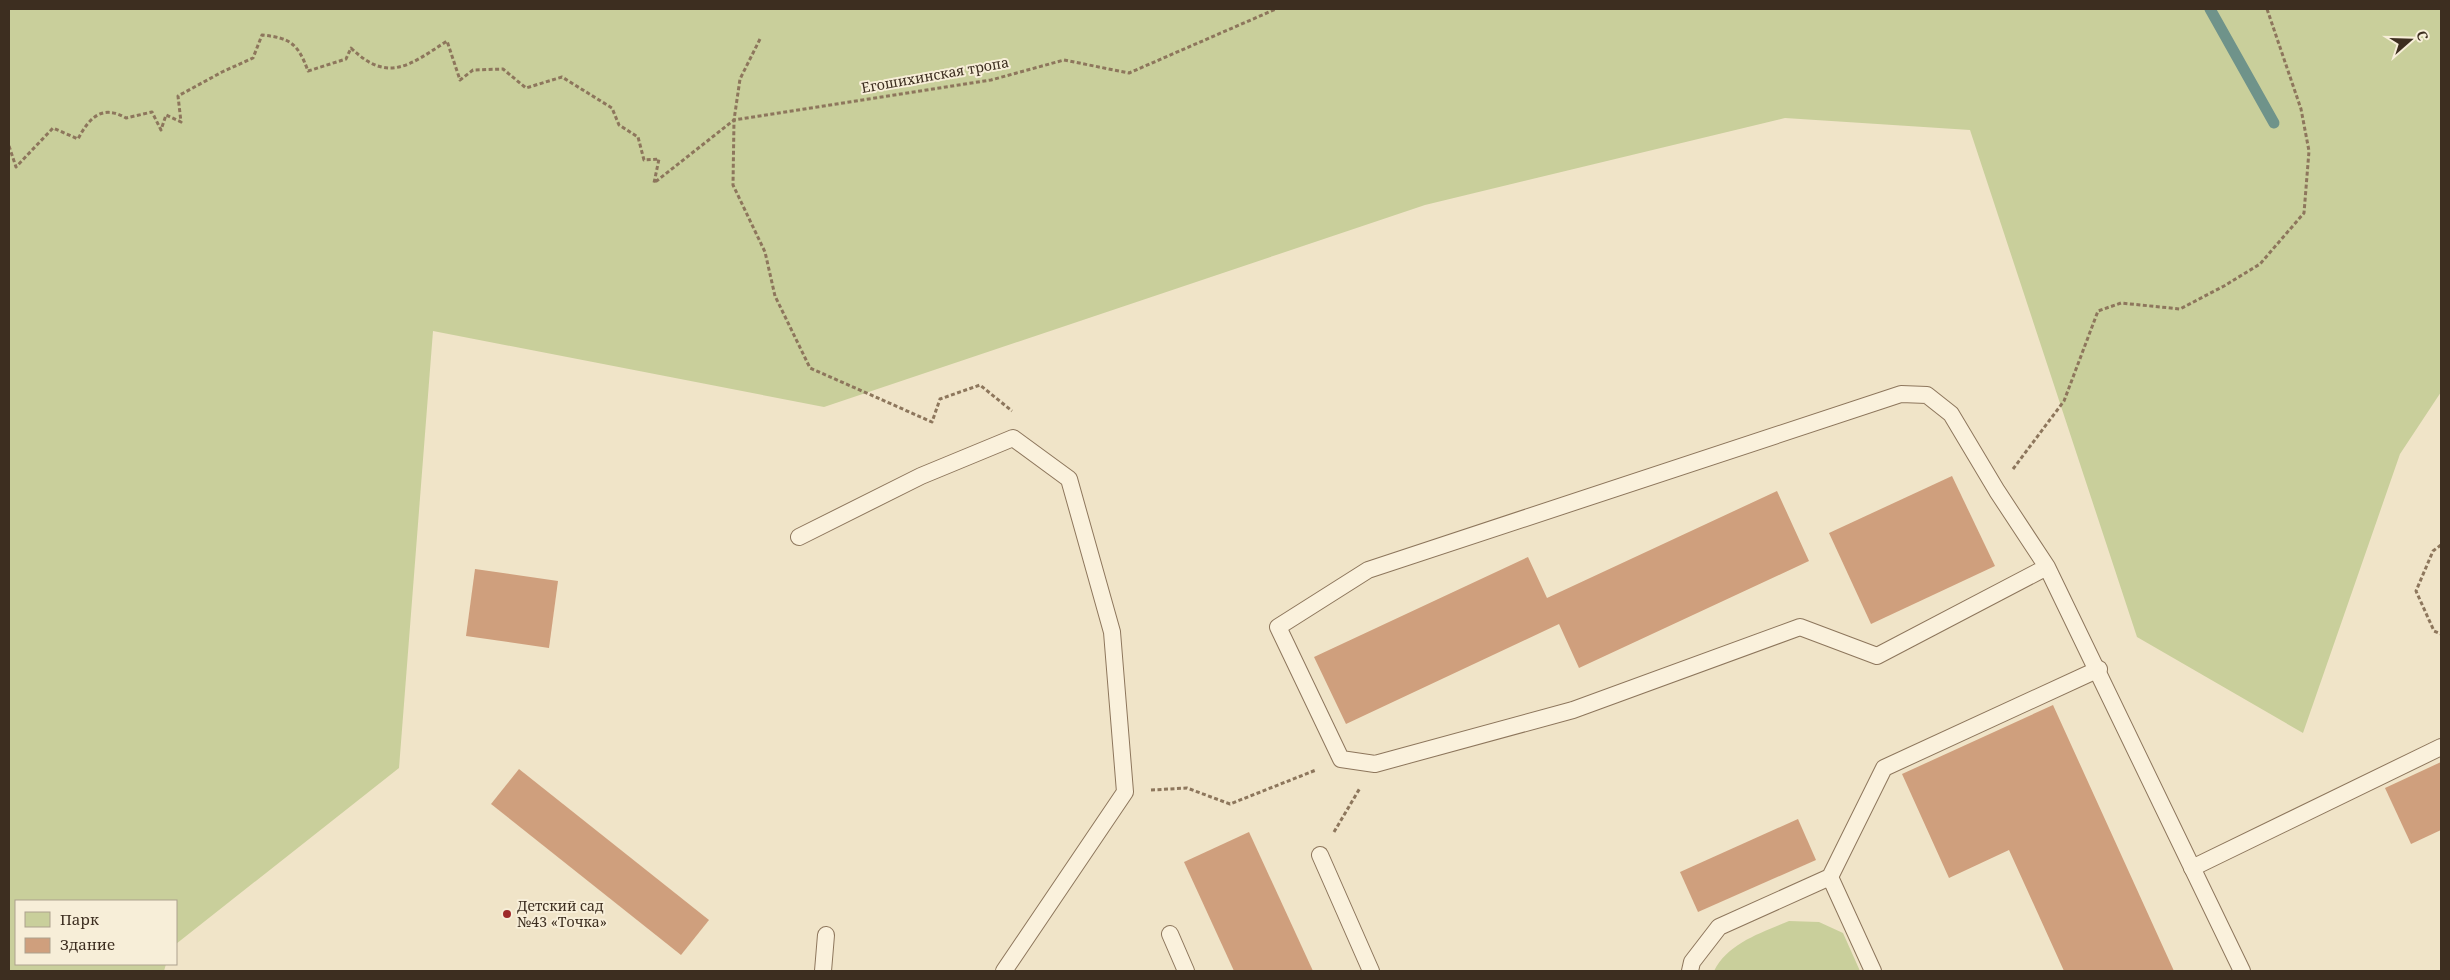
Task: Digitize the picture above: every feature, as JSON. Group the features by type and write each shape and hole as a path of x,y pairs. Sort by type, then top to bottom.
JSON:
{"lane":[{"path":"2047,567 1877,656 1800,627 1572,710 1375,764 1341,759 1278,627 1368,570 1900,394 1927,396 1951,414 1996,491 2047,567 2098,669 2242,971"},
{"path":"799,537 921,476 1013,438 1069,479 1112,632 1125,792 1004,971"},
{"path":"1690,971 1692,962 1719,927 1830,877 1884,768 2098,669"},
{"path":"2192,868 2441,747"},
{"path":"1320,855 1371,971"},
{"path":"1830,877 1873,971"},
{"path":"1170,934 1186,971"},
{"path":"823,971 826,935"}],"path":[{"name":"Егошихинская тропа","path":"9,146 16,167 52,128 78,139 86,123 98,114 116,112 126,118 152,112 161,130 166,115 181,122 178,96 222,72 253,58 262,36 283,38 300,50 308,71 346,59 351,48 365,62 393,70 413,64 446,41 460,80 473,70 503,69 526,88 562,77 612,108 619,125 638,137 644,160 659,159 654,182 734,120 991,80 1064,60 1129,73 1276,9"},
{"path":"1996,491 2064,401 2098,311 2121,302 2180,309 2224,286 2260,264 2304,213 2309,150 2301,109 2267,9"},
{"path":"760,39 740,79 734,120 733,185 765,252 775,296 810,368 932,422 940,400 980,385 1014,413"},
{"path":"2441,544 2433,551 2416,591 2434,631 2441,634"},
{"path":"1125,792 1187,788 1230,804 1285,784 1341,759"},
{"path":"1320,855 1375,764"}],"green space":[{"path":"9,9 2441,9 2441,392 2400,454 2303,733 2137,637 1970,130 1785,118 1425,205 824,407 433,331 399,768 178,942 178,900 15,900 15,965 166,965 164,971 9,971"},
{"path":"1789,921 1819,922 1843,933 1860,971 1714,971 1720,961 1736,946"}],"building":[{"path":"1952,476 1995,566 1871,624 1829,533"},
{"path":"1777,491 1809,561 1579,668 1559,624 1346,724 1314,657 1528,557 1547,598"},
{"path":"475,569 558,581 549,648 466,636"},
{"path":"2053,705 2174,971 2064,971 2009,850 1949,878 1902,774"},
{"path":"2441,762 2441,830 2411,844 2385,788"},
{"path":"519,769 709,920 681,955 491,804"},
{"path":"1798,819 1816,860 1698,912 1680,872"},
{"path":"1249,832 1313,971 1234,971 1184,862"}],"waterway":[{"path":"2210,9 2274,123"}],"place":[{"name":"Детский сад №43 «Точка»","path":"507,914"}]}
